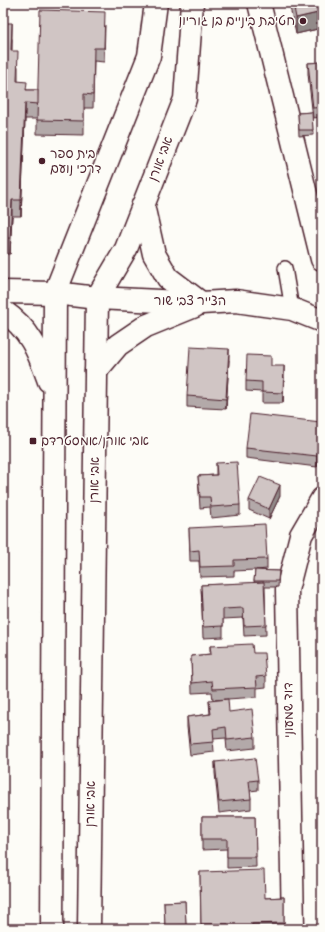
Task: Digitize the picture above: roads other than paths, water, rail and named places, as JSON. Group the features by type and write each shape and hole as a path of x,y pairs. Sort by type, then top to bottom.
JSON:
{"street":[{"path":"52,929 55,293 149,56 156,3"},
{"name":"אבי אורן","path":"89,929 97,298 126,249 185,99 192,3"},
{"path":"259,3 322,259"},
{"path":"143,205 154,254 168,278 201,303"},
{"name":"הצייר צבי שור","path":"3,292 55,293 97,298 201,303 236,301 292,309 322,321"},
{"path":"96,371 118,345 146,326 201,303"},
{"path":"3,311 18,321 38,350 54,397"},
{"name":"דוד שמעוני","path":"293,929 287,590 301,535 322,498"}],"lane":[{"path":"285,268 292,309"}],"place":[{"name":"חטיבת ביניים בן גוריון","path":"303,21"},
{"name":"בית ספר דרכי נועם","path":"42,161"},
{"name":"אבי אורן/אמסטרדם","path":"33,441"}]}
